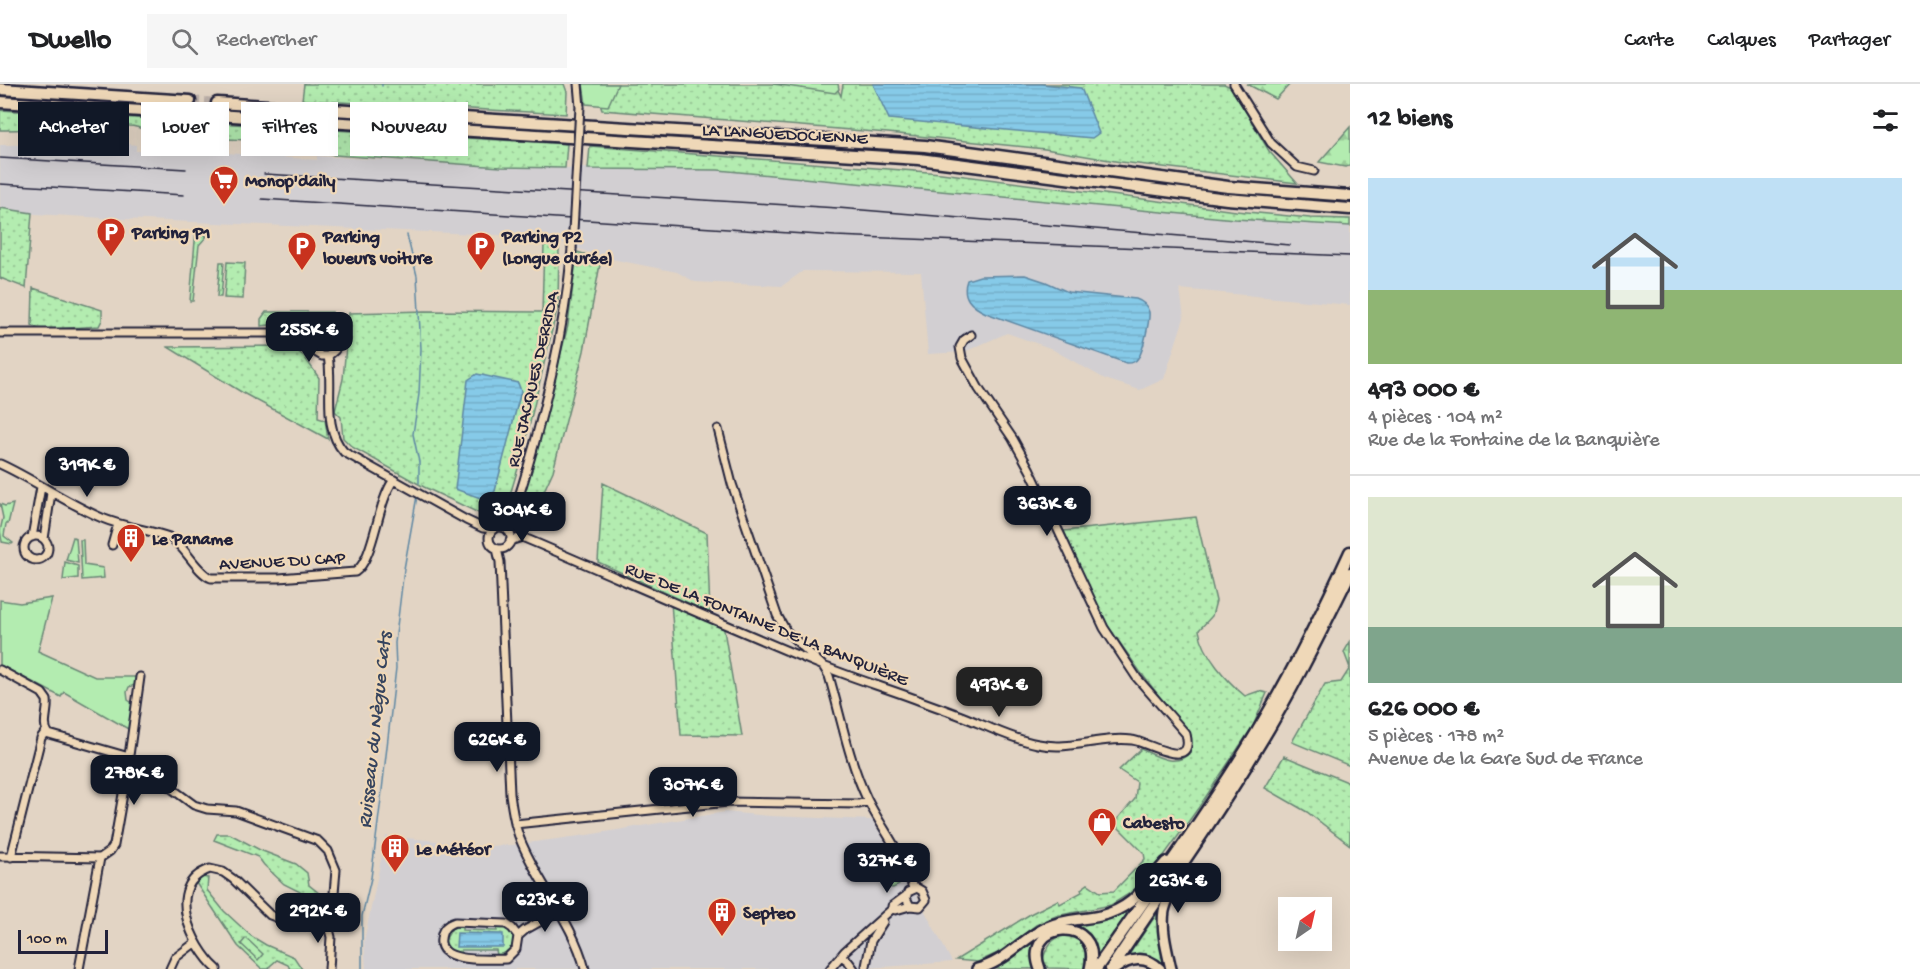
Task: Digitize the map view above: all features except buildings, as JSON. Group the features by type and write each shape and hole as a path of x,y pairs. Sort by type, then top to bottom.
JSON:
{"highway":[{"path":"0,89 190,101"},
{"path":"0,102 141,111"},
{"name":"LA LANGUEDOCIENNE","path":"229,104 925,146 1228,187 1350,196"},
{"name":"LA LANGUEDOCIENNE","path":"229,116 919,159 1227,199 1350,209"},
{"path":"1096,969 1185,843 1247,748 1296,661 1350,552"},
{"path":"1113,969 1249,762 1280,709 1350,573"}],"main road":[{"path":"976,969 993,964 1045,928 1059,922 1099,916 1119,910 1137,897 1185,843"},
{"path":"1171,969 1163,927 1164,910 1185,861"},
{"path":"1040,969 1036,958 1038,948 1045,937 1061,929 1070,929 1086,939 1091,954 1090,969"},
{"path":"1113,969 1140,959 1151,962 1160,969"}],"street":[{"name":"RUE JACQUES DERRIDA","path":"508,531 537,430 567,299 580,107 578,84"},
{"path":"1234,84 1271,143 1297,167 1314,171"},
{"path":"0,333 292,333 315,344"},
{"name":"RUE DE LA FONTAINE DE LA BANQUIÈRE","path":"510,541 522,537 542,544 823,666 977,722 1011,737 1054,747 1116,739 1133,740 1171,754 1179,753 1188,741 1186,734 1137,678 1104,628 1030,471 1013,439 979,389 962,358 960,347 971,335"},
{"path":"322,336 331,338 335,344 335,350 328,356 322,356 316,352 315,344 322,336"},
{"path":"328,356 331,375 330,416 334,437 344,453 483,528 508,531 510,541 501,549 500,562 510,794 515,824 531,862 578,947 585,969"},
{"path":"718,429 732,484 777,615 786,631 823,666 829,676 850,753 868,801 908,871 913,889"},
{"name":"AVENUE DU CAP","path":"0,464 51,493 118,524 170,538 191,558 205,576 211,578 279,578 355,572 365,563 384,495 393,481"},
{"path":"32,537 44,539 48,545 46,555 41,559 34,560 27,555 24,549 32,537 41,487"},
{"path":"44,539 48,500 51,493"},
{"name":"RUE JACQUES DERRIDA","path":"494,531 513,514"},
{"path":"112,545 118,524"},
{"path":"494,531 491,545 501,549"},
{"path":"0,670 42,693 48,705 46,731 41,738 11,857"},
{"path":"0,856 100,858 110,851 114,845 140,677"},
{"path":"46,731 128,761 148,771 195,805 207,809 236,811 318,841 328,851 336,870 334,893 326,918 315,925 298,926 270,915 233,879 223,873 210,869 196,879 187,892 185,914 196,942 210,963 217,969"},
{"path":"515,824 728,802 858,804 868,801"},
{"path":"79,969 100,858"},
{"path":"866,966 871,941 878,927 892,906 913,889"},
{"path":"830,969 889,912 910,906 920,907 926,900 922,891 913,889"},
{"path":"907,895 906,901 910,906"},
{"path":"518,936 506,924 455,922 447,925 443,930 440,941 441,948 447,954 456,957 506,959 516,949 518,936 559,911"},
{"path":"326,918 331,937 329,969"},
{"path":"170,969 175,958 196,942"},
{"path":"848,961 849,949"},
{"path":"841,956 854,969"}],"shaded area":[{"path":"129,144 136,145 136,151 141,151 141,156 229,156 229,153 241,156 317,160 317,156 501,167 718,170 1235,219 1350,226 1350,305 1180,289 1184,318 1164,379 1140,390 1105,379 1050,348 1007,333 964,352 928,354 921,272 803,271 782,286 695,282 677,272 601,257 547,237 35,214 0,208 0,145 18,145 18,156 129,156"},
{"path":"725,812 872,820 905,874 952,962 856,969 366,969 364,941 386,836 489,846 512,845"}],"green space":[{"path":"304,84 564,84 567,92 566,114 468,109 468,102 350,103 302,100"},
{"path":"583,84 618,84 608,106 586,104"},
{"path":"593,84 835,84 841,96 843,84 1224,84 1231,87 1269,151 1297,183 1121,162 1045,149 888,133 602,110"},
{"path":"773,84 838,84 839,89 835,93"},
{"path":"1247,84 1290,84 1276,99"},
{"path":"0,110 18,111 18,129 0,130"},
{"path":"129,118 141,118 140,128 129,126"},
{"path":"229,124 241,124 241,140 229,139"},
{"path":"1350,127 1350,166 1319,162"},
{"path":"338,130 350,131 350,156 468,156 468,138 567,144 565,168 501,167 338,155"},
{"path":"590,146 941,173 1236,211 1310,218 1350,219 1350,226 1235,219 718,170 588,169"},
{"path":"0,208 32,213 26,288 0,278"},
{"path":"196,229 206,229 205,236 207,236 199,245 193,301 190,301"},
{"path":"544,245 559,245 558,305 523,452 509,498 501,512 494,518 487,517 424,487 352,447 343,438 341,417 335,411 343,379 349,313 542,312"},
{"path":"577,252 601,259 584,351 553,471 527,528 516,519 534,460 568,325"},
{"path":"220,262 224,262 221,297 217,297"},
{"path":"227,262 245,263 243,299 224,298"},
{"path":"33,288 102,310 102,320 99,326 40,330 32,325"},
{"path":"266,312 332,312 324,328 311,332 287,324 261,326 261,319"},
{"path":"291,346 304,356 319,378 318,418 325,420 328,439 243,393 168,347"},
{"path":"603,483 707,533 710,613 598,562"},
{"path":"0,504 5,506 13,504 4,536 12,544 2,542 0,531 3,518"},
{"path":"1196,517 1216,601 1212,616 1199,630 1201,639 1217,667 1245,696 1259,691 1267,693 1253,726 1150,875 1132,892 1111,905 1056,916 1036,925 1002,951 978,962 956,960 1032,913 1058,900 1060,904 1082,892 1081,889 1088,884 1100,892 1114,891 1145,859 1144,853 1114,823 1135,799 1137,782 1119,770 1141,749 1167,760 1185,757 1191,752 1190,735 1141,673 1101,616 1064,531"},
{"path":"73,537 76,538 78,563 66,560"},
{"path":"80,540 83,540 84,565 103,568 104,578 82,580"},
{"path":"65,562 78,566 78,578 63,580"},
{"path":"52,598 38,651 95,677 138,677 137,684 129,687 127,692 128,700 134,704 130,730 64,692 61,697 0,665 0,600 20,603"},
{"path":"671,602 723,624 742,736 681,735"},
{"path":"1350,642 1350,668 1344,652"},
{"path":"1350,668 1350,766 1292,742 1325,684 1341,682"},
{"path":"1284,756 1350,783 1350,845 1307,812 1265,788"},
{"path":"217,834 230,834 260,850 296,864 307,873 309,885 324,897 324,904 284,884 258,857 214,840"},
{"path":"883,844 902,879 899,885 893,888 887,887 879,869 865,861 863,856 864,850"},
{"path":"202,877 208,878 207,890 224,911 251,936 294,957 302,969 290,969 288,965 277,960 269,969 262,969 238,946 196,883"},
{"path":"1139,902 1096,962 1095,942 1080,928 1068,925 1114,916"},
{"path":"1160,909 1169,969 1165,969 1148,958 1138,955 1128,956"},
{"path":"462,925 462,930 497,931 497,926 510,932 515,941 505,953 497,955 496,950 461,950 461,954 452,951 445,940 452,928"},
{"path":"1045,931 1032,954 1035,969 994,969 1009,961"},
{"path":"1065,935 1073,935 1086,948 1084,969 1048,968 1043,959 1046,950 1053,940"},
{"path":"246,938 263,954 258,960 241,944"}],"water":[{"path":"873,84 1041,84 1081,88 1099,133 1092,138 889,119"},
{"path":"1025,275 1068,292 1136,299 1146,305 1149,316 1144,343 1137,360 1126,363 986,313 972,304 966,296 967,280 980,276"},
{"path":"477,374 518,383 521,391 495,491 486,500 455,489 468,380"},
{"path":"457,933 503,934 503,947 456,947"}],"waterway":[{"name":"Ruisseau du Nègue Cats","path":"407,235 417,276 421,349 419,394 413,434 419,462 419,483"},
{"name":"Ruisseau du Nègue Cats","path":"362,969 362,916 371,878 396,668 395,643 404,569 417,496"}],"tunnel":[{"path":"190,101 204,102"}],"railway":[{"path":"0,158 186,169"},
{"path":"264,174 838,208 1290,245"},
{"path":"0,184 184,195"},
{"path":"262,199 835,236 1350,256"}],"place":[{"name":"Monop'daily","path":"224,206"},
{"name":"Parking P1","path":"111,258"},
{"name":"Parking loueurs voiture","path":"302,272"},
{"name":"Parking P2 (Longue durée)","path":"481,272"},
{"name":"Le Paname","path":"131,564"},
{"name":"Cabesto","path":"1102,848"},
{"name":"Le Météor","path":"395,874"},
{"name":"Septeo","path":"722,938"}]}
